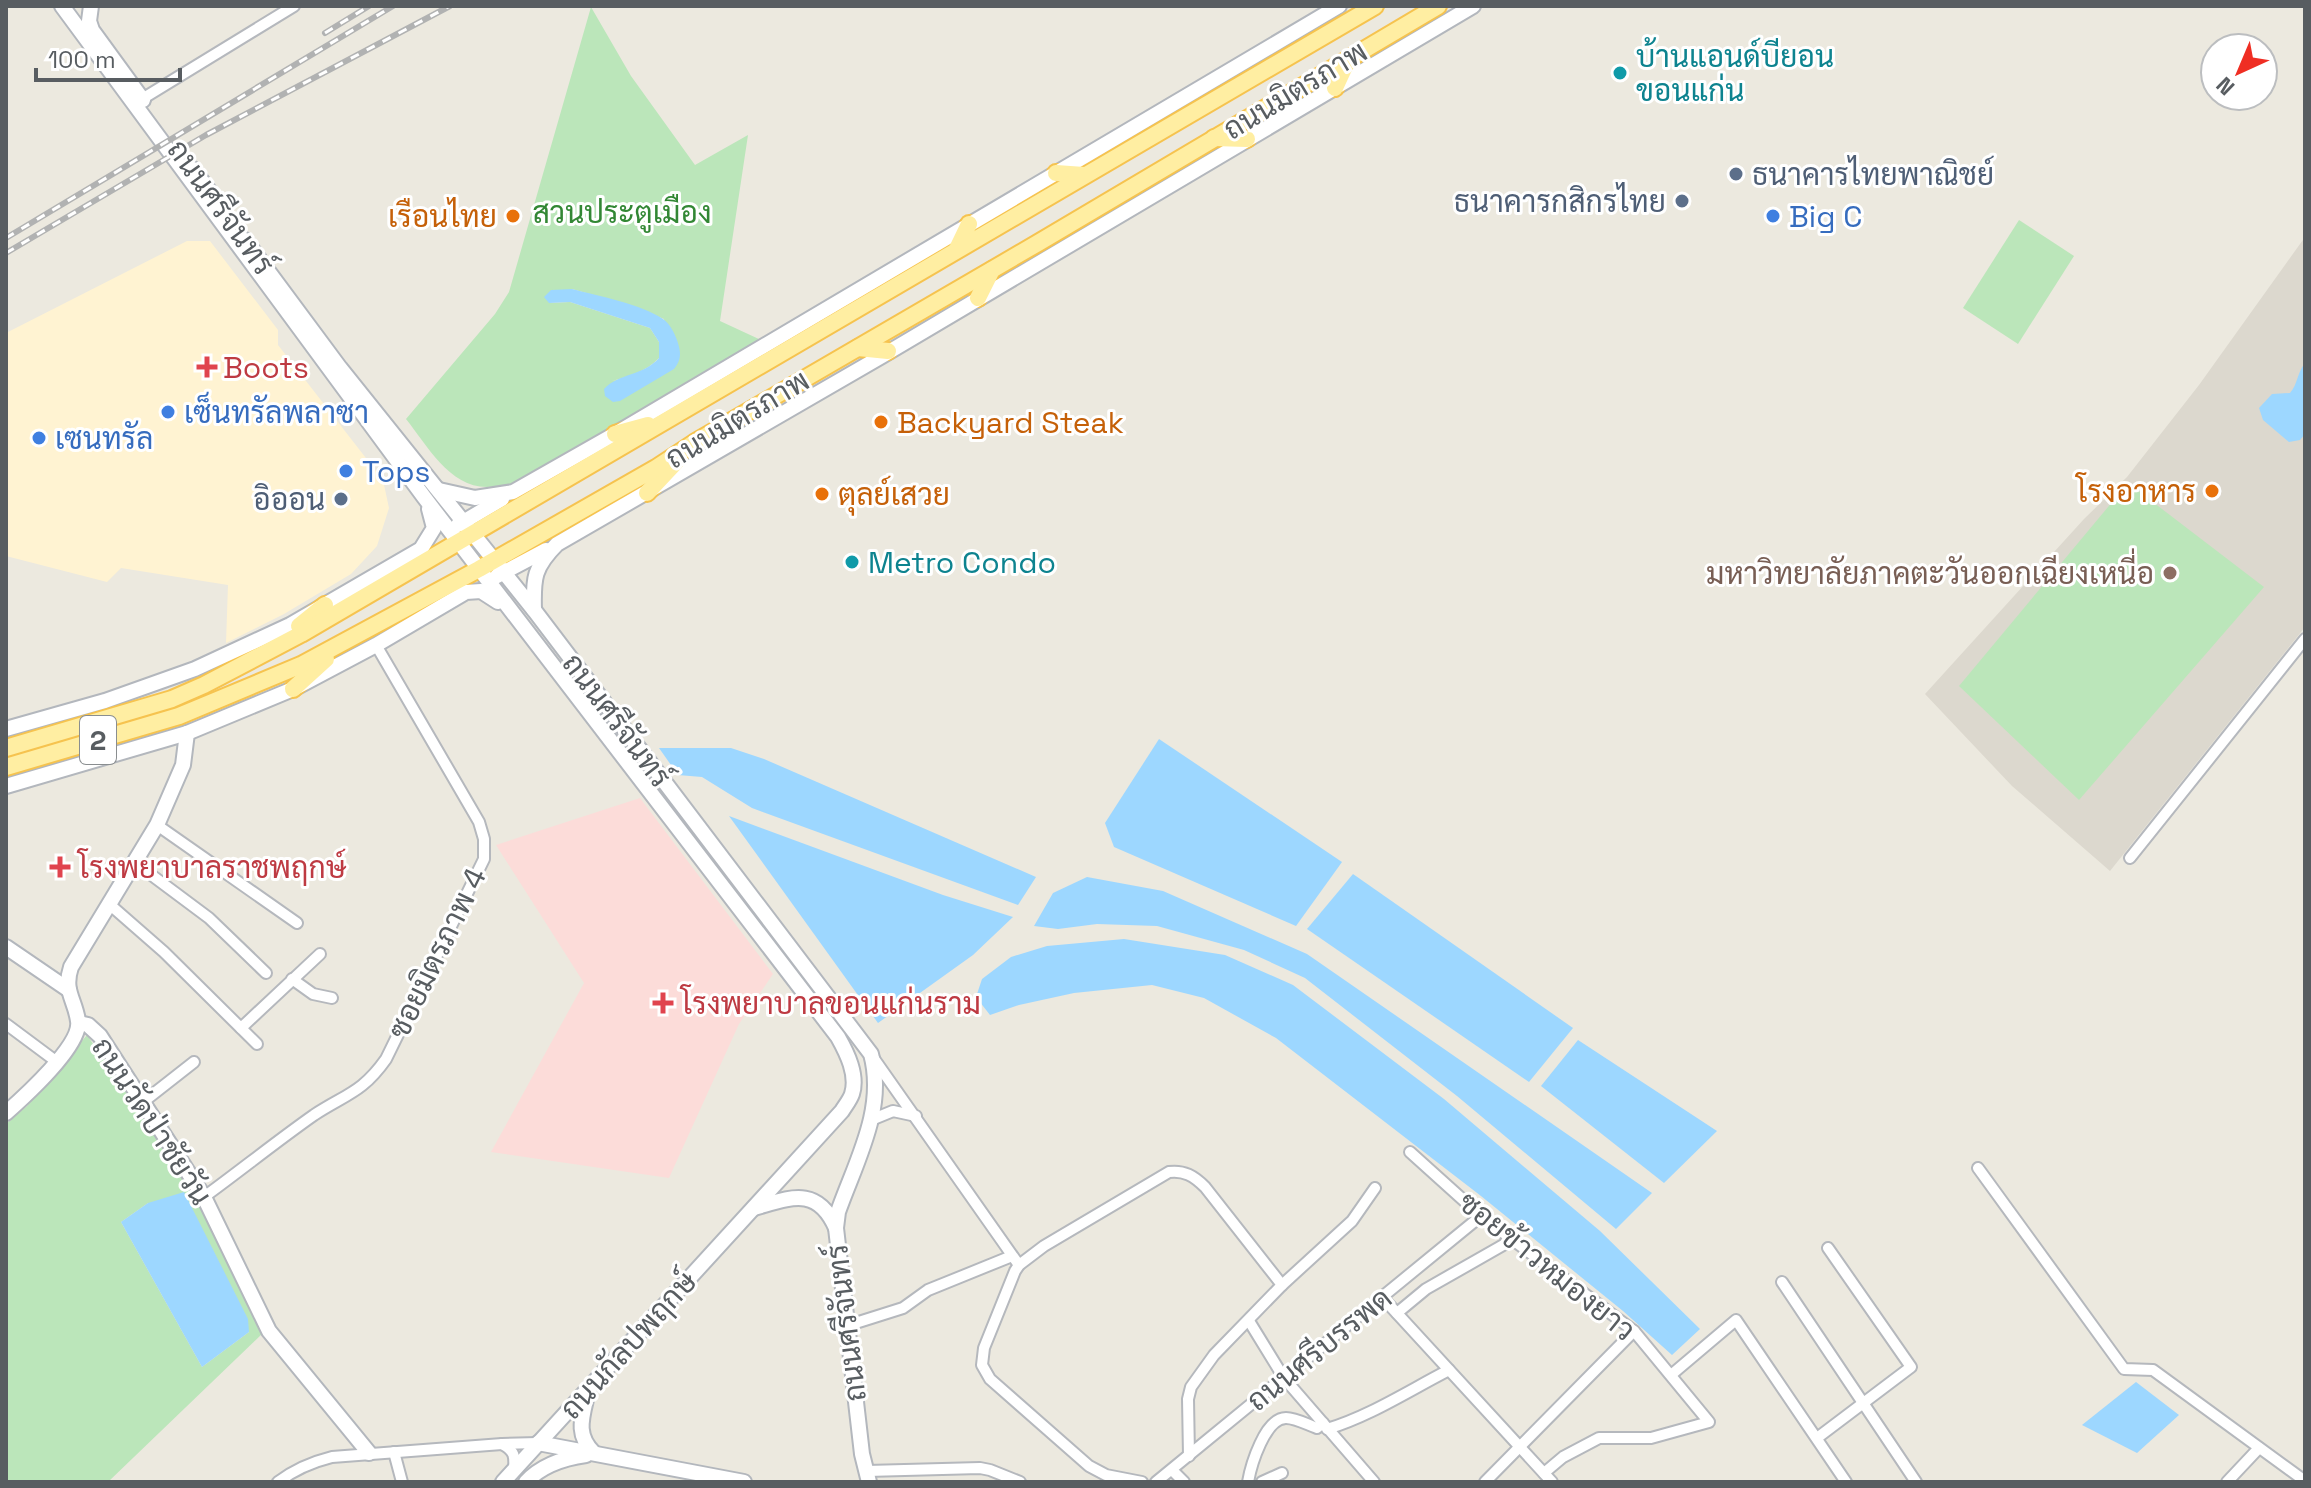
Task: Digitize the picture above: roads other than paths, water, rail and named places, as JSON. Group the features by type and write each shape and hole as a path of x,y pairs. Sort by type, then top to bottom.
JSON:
{"main road":[{"name":"ถนนศรีจันทร์","path":"62,6 331,375 424,497 462,532"},
{"name":"ถนนศรีจันทร์","path":"91,6 89,21 92,30 340,368 439,490 462,532 491,571 515,619 763,937 838,1037 850,1062"},
{"name":"ถนนมิตรภาพ","path":"6,729 177,677 290,625 421,549 462,532 513,492 1339,6"},
{"name":"ถนนมิตรภาพ","path":"6,748 183,694 274,648 462,532 673,417 1375,6"},
{"name":"ถนนมิตรภาพ","path":"376,645 466,592 491,571 694,443 1438,6"},
{"name":"ถนนมิตรภาพ","path":"6,767 190,712 273,677 491,571 557,544 1473,6"},
{"path":"1335,88 1349,59"},
{"path":"1214,138 1247,139"},
{"path":"1056,173 1084,175"},
{"path":"956,251 969,224"},
{"path":"978,298 992,270"},
{"path":"858,348 888,351"},
{"path":"621,431 673,417"},
{"path":"647,493 694,443"},
{"path":"439,490 475,498 513,492"},
{"path":"421,549 434,528 433,515 424,497"},
{"path":"534,610 534,576 541,560 557,544"},
{"name":"ถนนศรีจันทร์","path":"491,571 534,610 871,1054 876,1103 838,1212 836,1228 865,1478"},
{"path":"466,592 481,591 493,597 515,619"},
{"path":"274,648 325,605"},
{"path":"293,689 345,643"},
{"path":"69,990 67,979 71,967 157,825 183,765 187,733 293,689 376,645"},
{"name":"2","path":"6,786 187,733"},
{"path":"6,947 69,990"},
{"name":"ถนนวัดป่าชัยวัน","path":"69,990 79,1023 88,1025 100,1036 204,1197 269,1331 369,1453"},
{"path":"6,1113 57,1062 76,1038 79,1023"},
{"name":"ถนนกัลปพฤกษ์","path":"503,1482 842,1111 852,1093 850,1062"},
{"path":"754,1208 785,1199 807,1197 830,1214 836,1228"},
{"path":"588,1388 582,1434 585,1444 594,1453"},
{"path":"538,1443 744,1482"},
{"name":"ถนนกัลปพฤกษ์","path":"529,1478 571,1457 594,1453"}],"street":[{"path":"142,99 294,6"},
{"path":"2130,858 2305,639"},
{"name":"ซอยมิตรภาพ 4","path":"204,1197 316,1114 373,1078 386,1059 484,859 484,839 479,822 376,645"},
{"path":"157,825 297,923"},
{"path":"134,862 209,918 266,973"},
{"path":"108,903 164,952 257,1044"},
{"path":"241,1028 320,954"},
{"path":"292,979 313,994 332,998"},
{"path":"6,1024 57,1062"},
{"path":"871,1054 1016,1261"},
{"path":"143,1102 194,1062"},
{"path":"871,1120 893,1111 916,1116"},
{"name":"ซอยข้าวหมองยาว","path":"1410,1152 1481,1216 1634,1331 1709,1422 1651,1438 1599,1438 1563,1457 1548,1478"},
{"path":"1978,1168 2124,1369 2153,1370 2305,1481"},
{"path":"846,1326 903,1308 928,1290 1016,1261 1169,1172 1177,1171 1192,1176 1205,1187 1282,1285"},
{"path":"1189,1456 1188,1399 1191,1387 1214,1355 1282,1285 1352,1221 1375,1188"},
{"name":"ถนนศรีบรรพด","path":"1156,1482 1481,1216"},
{"path":"1397,1313 1426,1289 1512,1240"},
{"path":"1817,1438 1911,1367 1828,1248"},
{"path":"1016,1261 984,1348 985,1373 1097,1472 1142,1482"},
{"path":"1782,1282 1916,1482"},
{"path":"1382,1297 1548,1478"},
{"path":"1671,1375 1736,1320 1846,1482"},
{"path":"1249,1321 1284,1378 1374,1482"},
{"path":"1485,1482 1634,1331"},
{"path":"1248,1482 1251,1462 1262,1439 1279,1419 1288,1417 1317,1428 1353,1421 1365,1413 1381,1409 1396,1397 1449,1370"},
{"path":"278,1482 314,1462 369,1453 538,1443"},
{"path":"502,1444 512,1449 514,1470"},
{"path":"2227,1482 2259,1448"},
{"path":"394,1452 402,1482"},
{"path":"865,1478 980,1468 1020,1482"},
{"path":"1172,1470 1184,1482"},
{"path":"1262,1482 1282,1473"}],"water":[{"path":"572,289 631,305 663,319 673,331 679,348 680,359 674,369 620,401 613,402 605,396 604,389 610,384 646,368 659,358 659,342 650,328 570,302 549,303 544,297 551,290"},
{"path":"2305,363 2305,434 2300,440 2289,442 2263,420 2259,408 2272,394 2290,393"},
{"path":"1159,739 1342,862 1296,926 1114,847 1105,823"},
{"path":"659,748 731,748 764,759 1036,877 1018,905 752,808 702,777 678,775"},
{"path":"729,816 943,895 1013,917 973,955 878,1023"},
{"path":"1353,874 1573,1028 1529,1082 1307,929"},
{"path":"1087,877 1163,891 1307,954 1652,1193 1616,1229 1457,1096 1305,978 1244,950 1157,926 1097,924 1058,929 1034,926 1053,893"},
{"path":"1124,939 1225,955 1293,985 1444,1099 1600,1231 1700,1329 1672,1355 1623,1311 1481,1196 1276,1038 1204,998 1152,985 1074,993 990,1015 976,997 982,979 1011,957 1047,946"},
{"path":"1578,1040 1717,1131 1664,1183 1541,1086"},
{"path":"184,1192 248,1319 249,1332 202,1367 121,1222 148,1203"},
{"path":"2136,1382 2179,1415 2137,1453 2082,1425"}],"railway":[{"path":"325,33 369,6"},
{"path":"6,238 393,6"},
{"path":"6,253 206,135 450,6"}],"place":[{"name":"บ้านแอนด์บียอน ขอนแก่น","path":"1620,73"},
{"name":"ธนาคารไทยพาณิชย์","path":"1736,174"},
{"name":"ธนาคารกสิกรไทย","path":"1682,201"},
{"name":"เรือนไทย","path":"513,216"},
{"name":"Big C","path":"1773,216"},
{"name":"Boots","path":"207,367"},
{"name":"เซ็นทรัลพลาซา","path":"168,412"},
{"name":"Backyard Steak","path":"881,422"},
{"name":"เซนทรัล","path":"39,438"},
{"name":"Tops","path":"346,471"},
{"name":"โรงอาหาร","path":"2212,491"},
{"name":"ตุลย์เสวย","path":"822,494"},
{"name":"อิออน","path":"341,499"},
{"name":"Metro Condo","path":"852,562"},
{"name":"มหาวิทยาลัยภาคตะวันออกเฉียงเหนี่อ","path":"2170,573"},
{"name":"โรงพยาบาลราชพฤกษ์","path":"60,867"},
{"name":"โรงพยาบาลขอนแก่นราม","path":"663,1003"}],"park label":[{"name":"สวนประตูเมือง","path":"622,212"}]}
